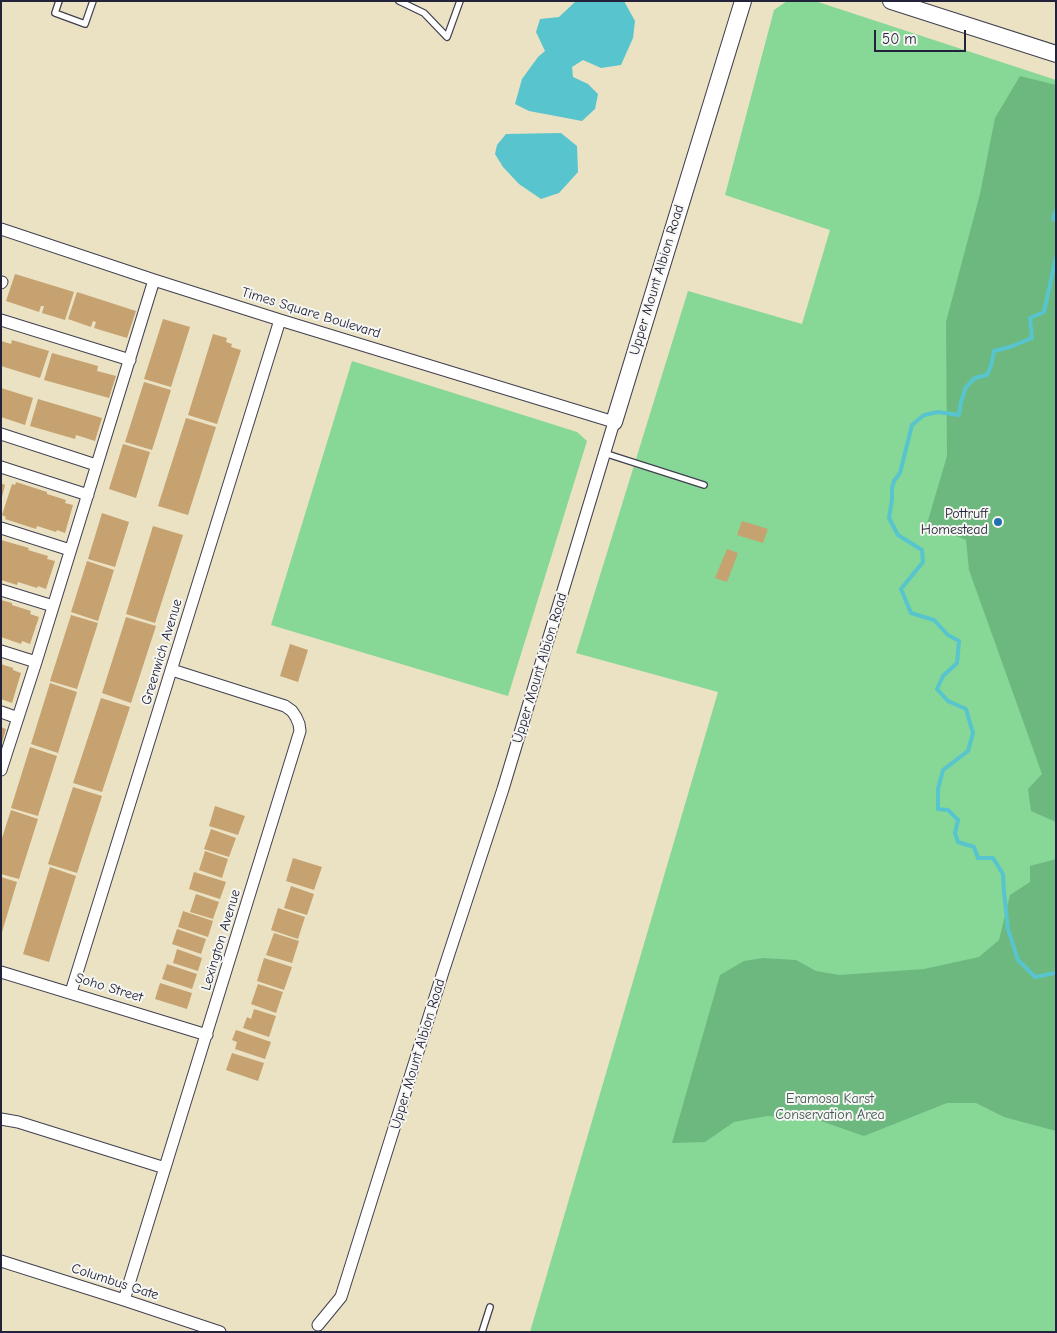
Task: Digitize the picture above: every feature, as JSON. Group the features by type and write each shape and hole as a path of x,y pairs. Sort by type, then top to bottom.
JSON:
{"street":[{"name":"Upper Mount Albion Road","path":"318,1326 341,1297 443,972 503,789 743,1"},
{"path":"892,1 1056,54"},
{"name":"Times Square Boulevard","path":"1,229 280,320 614,422"},
{"path":"1,770 154,280"},
{"path":"1,320 130,360"},
{"name":"Greenwich Avenue","path":"71,992 280,320"},
{"path":"1,434 96,465"},
{"path":"1,467 88,495"},
{"path":"1,528 70,550"},
{"path":"1,590 53,606"},
{"path":"1,651 36,662"},
{"name":"Lexington Avenue","path":"124,1300 300,731 299,724 292,711 285,706 172,670"},
{"path":"1,712 18,718"},
{"name":"Soho Street","path":"1,972 207,1035"},
{"path":"1,1119 18,1122 165,1168"},
{"name":"Columbus Gate","path":"1,1262 220,1332"}],"lane":[{"path":"59,1 55,13 86,24 93,1"},
{"path":"399,1 424,13 447,37 460,1"},
{"path":"604,453 704,485"},
{"path":"482,1332 490,1306"}],"green space":[{"name":"Eramosa Karst Conservation Area","path":"787,1 815,1 1056,80 1056,1332 530,1332 718,692 576,653 688,291 802,324 830,230 725,195 774,10"},
{"path":"1020,76 1056,85 1056,822 1031,811 1028,789 1042,774 969,570 966,540 927,524 947,456 946,322 980,194 995,118"},
{"path":"352,361 577,432 587,441 508,696 271,625"},
{"path":"1056,859 1056,1131 1004,1117 976,1103 947,1103 864,1136 815,1119 767,1116 734,1122 705,1142 672,1143 720,975 744,961 763,958 796,960 816,971 839,975 924,969 979,957 999,940 1010,895 1030,882 1030,866"}],"water":[{"path":"576,1 624,1 635,21 633,38 621,65 601,68 583,60 572,67 573,77 588,84 598,94 595,109 582,121 529,111 515,104 522,79 538,57 545,51 536,32 540,19 559,17"},
{"path":"561,133 577,146 578,172 559,193 541,199 519,184 503,167 495,154 497,145 506,134"}],"building":[{"path":"15,274 74,292 65,320 42,313 44,306 41,306 39,312 6,301"},
{"path":"77,292 136,311 127,338 94,328 96,322 93,321 91,327 68,319"},
{"path":"163,319 190,327 171,387 144,379"},
{"path":"213,334 227,338 226,342 232,344 231,347 241,350 217,424 188,415"},
{"path":"12,340 49,351 40,378 1,366 1,341 11,344"},
{"path":"52,353 98,366 97,371 116,376 109,398 44,380"},
{"path":"144,382 171,390 152,450 125,442"},
{"path":"1,388 33,398 25,425 1,417"},
{"path":"38,399 102,418 95,441 76,435 75,439 30,426"},
{"path":"186,418 216,427 188,515 158,506"},
{"path":"123,444 150,452 136,498 109,489"},
{"path":"16,482 47,492 47,494 66,500 65,503 73,505 65,533 37,526 36,529 5,519 6,517 2,515 12,484 15,485"},
{"path":"1,483 5,485 2,497 1,497"},
{"path":"102,513 129,522 115,567 88,559"},
{"path":"742,521 768,529 763,543 737,535"},
{"path":"153,526 183,535 155,623 126,614"},
{"path":"1,540 29,548 28,550 48,556 47,559 55,561 46,589 18,582 17,585 1,580"},
{"path":"727,549 738,553 727,582 715,578"},
{"path":"87,561 114,570 98,621 71,612"},
{"path":"1,600 31,611 30,614 39,617 30,644 22,641 21,644 1,637"},
{"path":"71,615 98,623 77,689 50,681"},
{"path":"126,617 156,626 131,703 102,693"},
{"path":"290,644 308,650 298,682 280,676"},
{"path":"1,664 21,673 12,703 1,699"},
{"path":"50,683 77,692 58,753 31,744"},
{"path":"101,698 130,707 102,792 73,783"},
{"path":"1,727 6,729 2,743 1,743"},
{"path":"30,747 57,756 38,816 11,808"},
{"path":"73,787 102,796 77,873 48,864"},
{"path":"215,806 245,816 238,835 209,826"},
{"path":"11,810 38,819 19,879 1,874 1,841"},
{"path":"211,829 236,838 229,857 204,849"},
{"path":"205,851 228,859 222,878 199,870"},
{"path":"293,858 322,867 314,890 286,881"},
{"path":"50,867 76,876 49,962 23,954"},
{"path":"194,872 226,882 220,899 189,889"},
{"path":"1,877 17,882 2,932 1,932"},
{"path":"291,886 314,894 307,915 284,908"},
{"path":"196,894 219,902 213,919 190,912"},
{"path":"278,908 305,917 298,939 271,930"},
{"path":"183,911 213,921 208,937 178,927"},
{"path":"177,929 206,939 201,954 172,944"},
{"path":"274,933 299,941 292,963 266,955"},
{"path":"177,949 202,958 198,971 173,963"},
{"path":"264,958 292,967 284,990 257,981"},
{"path":"167,964 197,974 192,989 162,979"},
{"path":"160,983 192,993 187,1009 155,999"},
{"path":"258,984 283,992 276,1013 251,1004"},
{"path":"254,1009 276,1016 269,1037 243,1028 247,1017 251,1019"},
{"path":"236,1030 271,1042 265,1059 235,1049 237,1042 232,1040"},
{"path":"232,1053 264,1063 258,1081 226,1070"}],"waterway":[{"path":"1056,211 1053,218 1056,221"},
{"path":"1055,973 1035,977 1018,960 1008,929 1003,874 993,858 978,858 974,847 958,842 955,833 958,820 948,810 938,809 938,789 943,770 968,751 973,733 966,709 948,701 937,689 943,676 957,663 959,641 948,635 934,620 911,613 901,589 923,562 922,550 898,535 889,518 892,488 894,481 900,473 912,425 924,415 938,412 959,415 966,387 975,378 987,375 994,351 1032,338 1030,318 1044,312 1056,257"}],"place":[{"name":"Pottruff Homestead","path":"998,522"}]}
